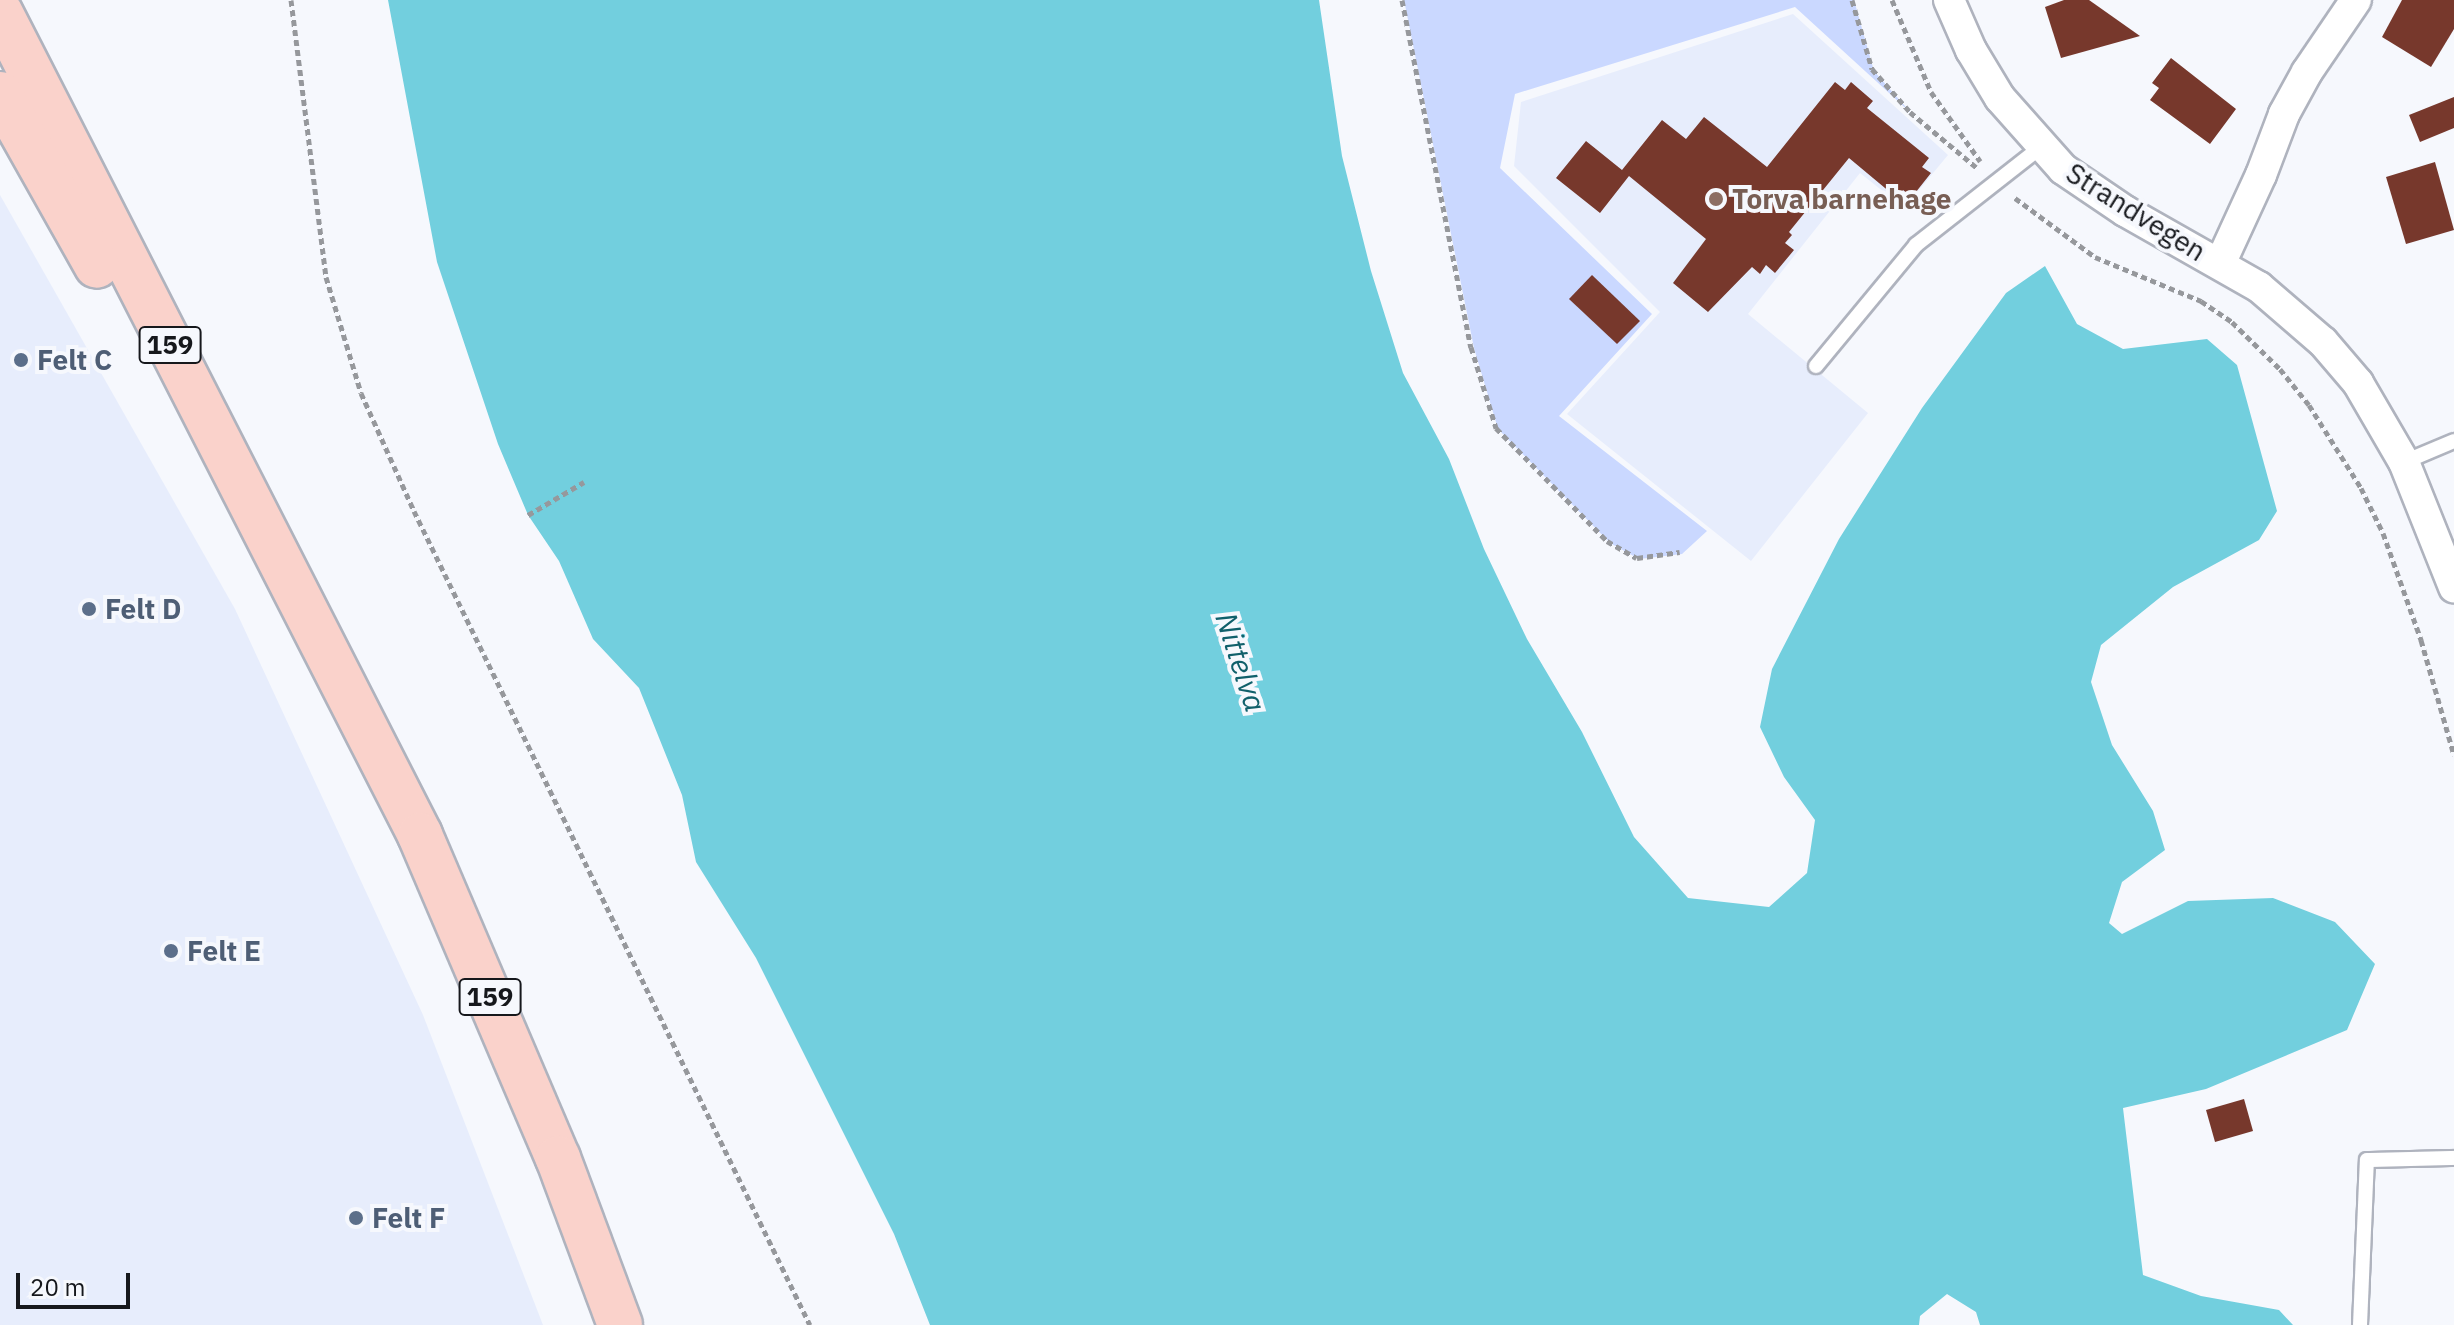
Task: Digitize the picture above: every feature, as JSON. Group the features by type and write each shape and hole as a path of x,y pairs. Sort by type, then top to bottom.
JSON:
{"highway":[{"name":"159","path":"0,12 420,835 558,1158 620,1325"},
{"path":"0,94 248,544 340,678"}],"street":[{"name":"Strandvegen","path":"1949,0 1971,50 2000,98 2063,169 2104,198 2278,301 2323,342 2358,383 2404,462 2454,587"},
{"name":"Strandvegen","path":"2220,264 2261,175 2284,114 2307,72 2356,0"}],"lane":[{"path":"1816,366 1916,245 2041,147"},
{"path":"2404,462 2454,441"},
{"path":"2360,1325 2367,1160 2454,1158"}],"path":[{"path":"291,0 326,277 361,393 414,511 810,1325"},
{"path":"1402,0 1471,347 1496,428 1607,541 1637,558 1680,552"},
{"path":"1852,0 1872,69 1910,112 1997,184 2095,257 2201,301 2232,322 2273,361 2309,405 2361,488 2383,533 2416,625 2454,755"},
{"path":"1892,0 1931,92 1997,184"},
{"path":"528,515 584,482"}],"shaded area":[{"path":"1404,0 1854,0 1874,71 1912,114 1795,7 1515,94 1500,168 1652,314 1559,416 1707,531 1682,554 1639,559 1610,543 1498,429 1474,348"},
{"path":"1793,14 1948,155 1904,208 1860,173 1748,314 1868,413 1751,561 1567,414 1660,312 1514,166 1521,102"},
{"path":"0,195 235,609 423,1015 543,1325 0,1325"}],"water":[{"name":"Nittelva","path":"388,0 1319,0 1342,156 1371,271 1403,373 1449,459 1484,549 1527,639 1582,732 1634,837 1688,898 1769,907 1807,873 1815,820 1784,777 1760,727 1772,669 1839,539 1922,408 2006,293 2045,266 2077,324 2123,349 2207,339 2237,365 2277,511 2259,540 2173,587 2101,645 2091,682 2112,745 2153,811 2165,850 2122,882 2109,923 2122,934 2188,901 2273,898 2335,922 2375,964 2347,1030 2206,1089 2123,1108 2143,1275 2201,1296 2279,1310 2293,1325 1980,1325 1976,1312 1947,1294 1920,1316 1919,1325 930,1325 894,1234 756,958 696,862 682,795 639,688 593,639 559,561 528,515 498,444 437,262"}],"building":[{"path":"2064,0 2089,0 2140,36 2061,58 2045,7"},
{"path":"2402,0 2454,0 2454,29 2431,67 2382,37"},
{"path":"2171,58 2236,109 2210,144 2150,100 2159,88 2152,83"},
{"path":"1835,82 1845,90 1851,82 1873,101 1867,108 1929,158 1922,167 1931,173 1912,197 1903,190 1897,198 1849,158 1789,232 1792,235 1785,243 1794,250 1775,273 1766,265 1760,274 1752,267 1708,312 1673,283 1706,239 1629,176 1600,213 1556,178 1586,141 1622,170 1662,120 1686,139 1704,117 1767,167"},
{"path":"2454,97 2454,128 2420,142 2409,115"},
{"path":"2435,162 2454,230 2406,244 2386,177"},
{"path":"1592,275 1640,321 1617,344 1569,299"},
{"path":"2244,1099 2253,1131 2215,1142 2206,1110"}],"place":[{"name":"Torva barnehage","path":"1716,199"},
{"name":"Felt C","path":"21,360"},
{"name":"Felt D","path":"89,609"},
{"name":"Felt E","path":"171,951"},
{"name":"Felt F","path":"356,1218"}]}
